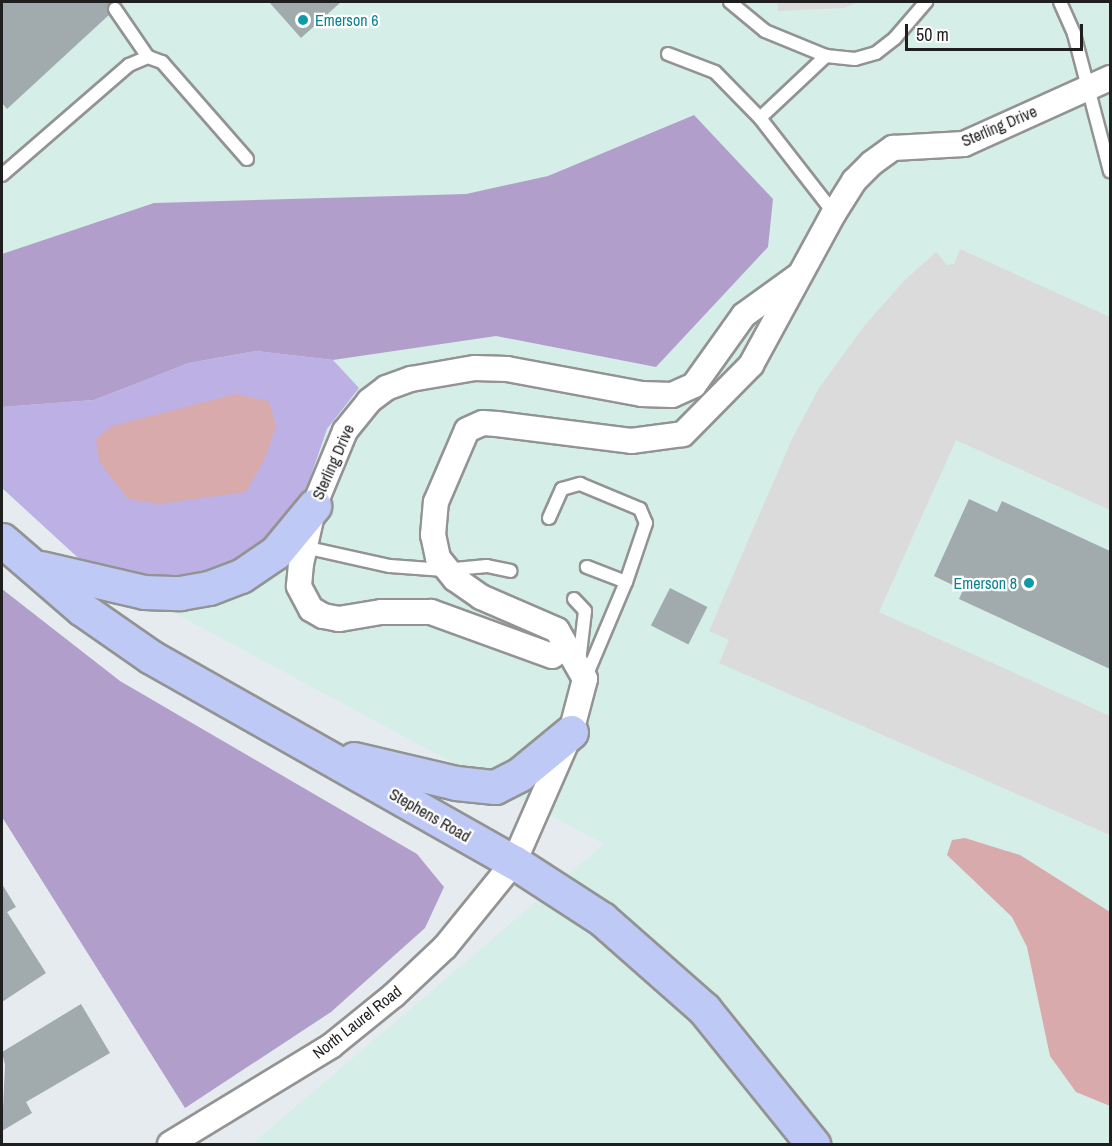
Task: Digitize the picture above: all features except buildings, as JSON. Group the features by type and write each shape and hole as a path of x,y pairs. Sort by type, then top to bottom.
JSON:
{"street":[{"name":"Sterling Drive","path":"444,570 434,547 433,520 440,488 467,430 483,423 631,441 683,434 751,365 834,213 854,181 893,148 964,144 1110,78"},
{"name":"Sterling Drive","path":"576,663 431,612 323,616 302,596 299,573 314,506 345,431 369,401 386,388 411,379 490,367 642,394 672,395 694,385 744,315 802,272"},
{"path":"25,563 121,589 192,592 224,584 264,561 291,537 314,506"},
{"name":"Stephens Road","path":"2,540 25,563 151,657 514,862 602,919 704,1009 813,1144"},
{"path":"444,570 480,597 557,630 576,663 571,732 514,862"},
{"path":"319,751 456,783 495,787 520,774 571,732"},
{"name":"North Laurel Road","path":"170,1144 331,1046 394,995 445,946 514,862"}],"lane":[{"path":"730,2 765,32 826,56 855,59 876,53 895,38 926,2"},
{"path":"1059,2 1074,34 1086,88 1110,171"},
{"path":"115,9 148,57 162,62 247,159"},
{"path":"668,54 715,72 760,118 834,213"},
{"path":"760,118 826,56"},
{"path":"2,175 129,65 148,57"},
{"path":"549,518 562,489 580,484 640,509 646,523 626,582 576,663"},
{"path":"304,547 390,566 444,570 488,566 510,572"},
{"path":"587,567 626,582"},
{"path":"574,599 585,611 576,663"}],"shaded area":[{"path":"2,2 1110,2 1110,1144 256,1144 254,1142 604,844 87,566 285,529 306,490 327,429 359,389 333,360 496,336 656,367 693,115 548,176 466,194 154,203 2,254"},
{"path":"777,2 859,2 845,8 778,11"},
{"path":"694,115 773,199 768,247 656,367 496,336 333,360 256,351 189,363 94,400 2,407 2,254 154,203 466,194 548,176"},
{"path":"960,249 1110,317 1110,510 956,440 879,612 1110,716 1110,835 719,663 729,640 709,631 792,439 819,388 865,325 904,281 936,252 947,265 954,264"},
{"path":"256,351 333,360 359,388 327,429 306,490 285,529 253,558 170,586 87,566 2,488 2,407 94,400 189,363"},
{"path":"235,394 269,401 276,426 265,458 246,492 159,504 128,499 99,461 96,439 112,426"},
{"path":"2,589 120,681 417,854 444,887 425,928 331,1012 185,1108 2,817"},
{"path":"965,838 1020,855 1110,912 1110,1106 1076,1092 1050,1056 1027,947 1012,917 947,855 952,840"}],"place":[{"name":"Emerson 6","path":"303,20"},
{"name":"Emerson 8","path":"1029,583"}]}
